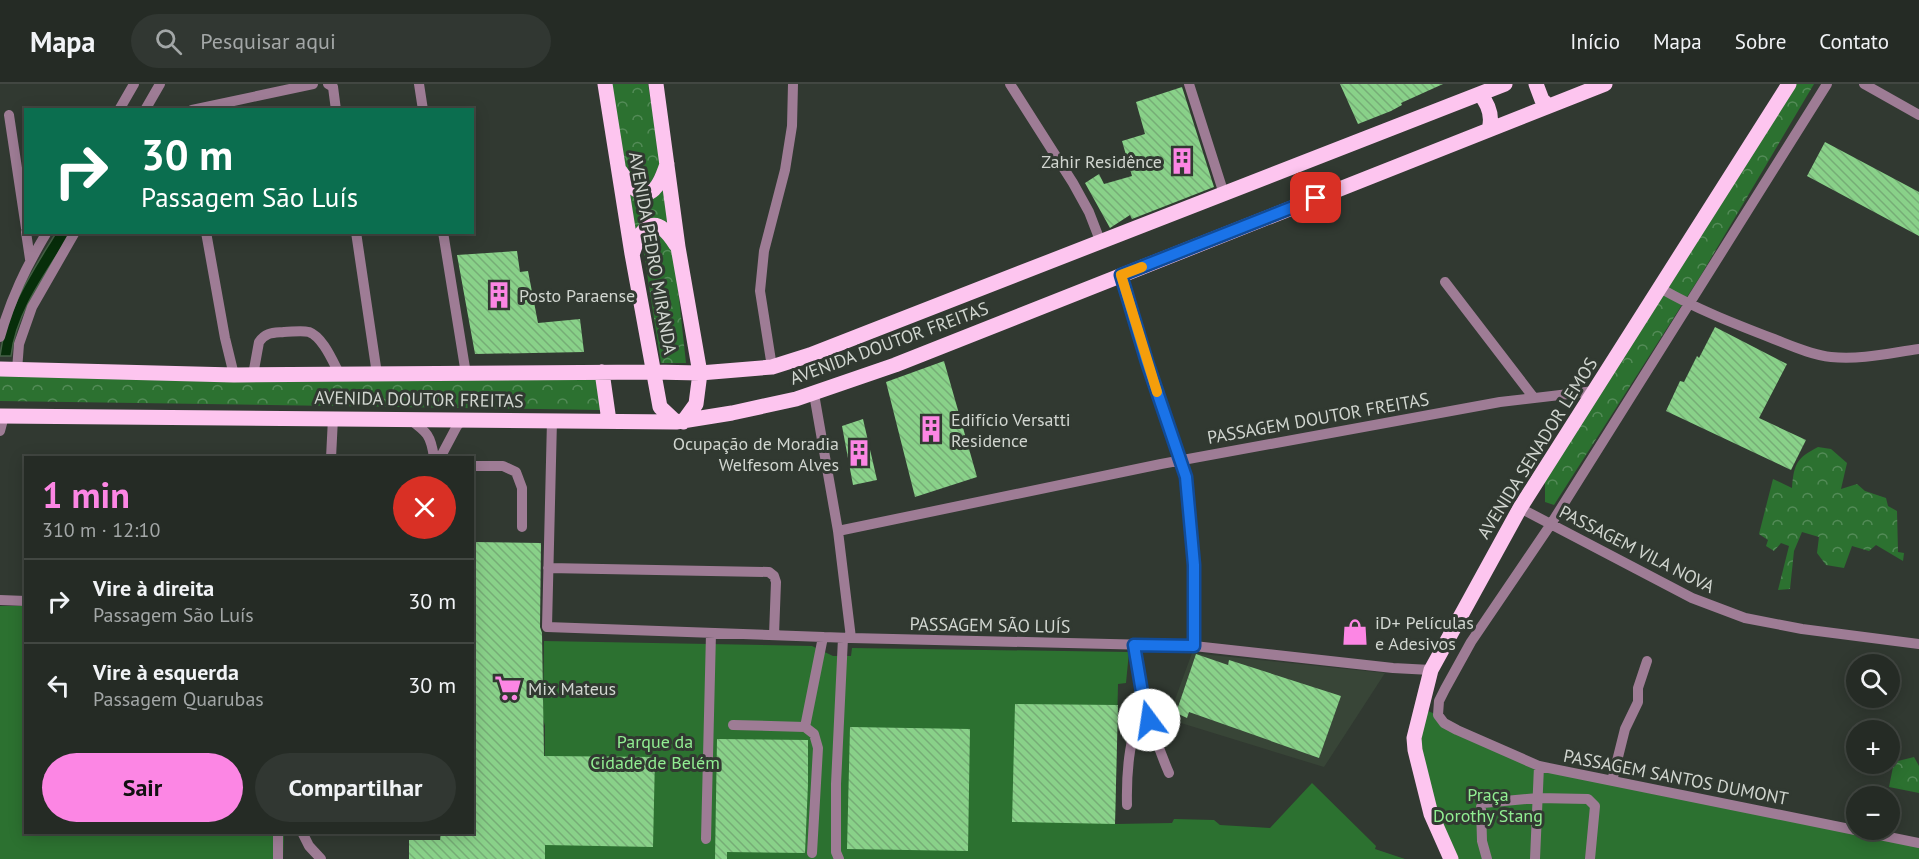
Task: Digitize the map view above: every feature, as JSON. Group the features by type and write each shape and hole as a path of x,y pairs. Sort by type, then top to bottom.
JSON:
{"main road":[{"name":"AVENIDA PEDRO MIRANDA","path":"605,84 632,254 660,407 679,422 696,404 700,374 678,247 656,84"},
{"name":"AVENIDA DOUTOR FREITAS","path":"0,369 234,375 340,375 602,372 700,374 772,367 810,355 1101,243 1505,84"},
{"path":"1536,84 1538,92 1549,106"},
{"name":"AVENIDA DOUTOR FREITAS","path":"2,421 409,418 679,422 732,413 814,394 895,364 1605,84"},
{"name":"AVENIDA SENADOR LEMOS","path":"1451,859 1431,814 1415,750 1414,738 1431,670 1520,508 1789,84"},
{"path":"1480,94 1489,107 1491,122 1489,129"},
{"path":"618,169 630,187 639,193 647,193 661,182 668,160"},
{"path":"632,254 639,235 646,226 661,226 668,231 678,247"},
{"path":"602,372 609,421"}],"street":[{"path":"120,108 134,84"},
{"path":"147,108 160,84"},
{"path":"201,108 313,84"},
{"path":"328,84 333,87 336,108"},
{"path":"419,84 423,108"},
{"path":"772,367 760,291 764,251 785,170 792,126 793,84"},
{"path":"1010,84 1073,183 1089,212 1101,243"},
{"path":"1189,84 1224,194"},
{"path":"1551,524 1827,84"},
{"path":"1864,84 1919,115"},
{"path":"9,115 24,215"},
{"path":"26,234 30,259"},
{"path":"0,337 9,305 30,259 46,234"},
{"path":"17,370 19,344 32,307 74,234"},
{"path":"206,234 234,375"},
{"path":"356,234 377,374"},
{"path":"443,234 466,374"},
{"path":"1121,275 1147,362 1186,477 1194,565 1194,646"},
{"path":"1445,282 1534,398"},
{"path":"1660,288 1690,305 1796,348 1830,357 1863,357 1919,350"},
{"path":"253,375 262,337 267,333 300,331 309,332 318,339 340,375"},
{"name":"PASSAGEM DOUTOR FREITAS","path":"838,531 1181,460 1500,402 1594,391"},
{"path":"814,394 838,531 847,638 836,784 839,859"},
{"path":"331,456 333,418"},
{"path":"409,418 424,430 432,441 434,456"},
{"path":"441,456 463,419"},
{"path":"552,420 548,568 772,573 776,582 774,636"},
{"path":"474,466 503,466 516,471 522,488 522,527"},
{"name":"PASSAGEM VILA NOVA","path":"1520,508 1692,598 1745,618 1802,629 1919,644"},
{"name":"PASSAGEM SANTOS DUMONT","path":"1551,524 1471,642 1442,695 1438,715 1444,723 1539,766 1919,843"},
{"name":"PASSAGEM SÃO LUÍS","path":"548,568 547,627 774,636 1194,646 1393,668 1431,670"},
{"path":"0,600 24,601"},
{"path":"706,839 711,633"},
{"path":"806,727 823,637"},
{"path":"1134,645 1143,698 1156,742 1169,773"},
{"path":"1612,781 1625,729 1638,702 1638,688 1647,661"},
{"path":"1127,805 1127,770 1132,734 1143,698"},
{"path":"734,725 806,727 814,734 818,748 812,853"},
{"path":"1535,859 1539,766"},
{"path":"1487,859 1482,841 1481,807 1483,803 1538,798 1592,801 1595,806 1590,859"},
{"path":"278,834 278,859"},
{"path":"303,834 309,846 321,859"}],"shaded area":[{"path":"55,234 70,234 26,307 14,339 11,356 0,356 8,323 29,277"},
{"path":"1192,653 1385,673 1324,767 1168,719"}],"green space":[{"path":"611,84 648,84 661,163 649,186 641,188 622,163"},
{"path":"1795,84 1814,84 1701,275 1554,505 1545,502 1545,481"},
{"path":"664,184 673,231 665,223 634,235 627,189"},
{"path":"660,234 674,253 686,363 661,363 643,248 648,241"},
{"path":"0,375 599,377 601,410 0,401"},
{"path":"1818,447 1831,449 1847,463 1841,489 1857,484 1865,491 1886,498 1888,506 1897,511 1898,552 1904,553 1903,561 1876,545 1869,551 1852,546 1844,568 1826,565 1817,553 1819,537 1802,532 1794,551 1790,589 1778,590 1789,546 1781,543 1774,551 1766,546 1768,540 1759,534 1773,479 1792,488 1798,462"},
{"path":"0,606 24,606 24,834 284,834 283,859 0,859"},
{"name":"Parque da Cidade de Belém","path":"544,641 812,646 833,656 851,656 852,648 1129,652 1126,683 1118,684 1115,824 1172,823 1174,819 1214,820 1220,825 1270,828 1312,783 1376,846 1375,849 1405,859 543,859"},
{"name":"Praça Dorothy Stang","path":"1420,708 1539,766 1846,828 1846,840 1900,839 1919,843 1919,859 1451,859 1415,750"},
{"path":"1914,757 1919,766 1919,793 1900,789 1900,786 1889,786 1892,774 1900,774 1900,760"}],"building":[{"path":"1340,84 1443,84 1401,103 1402,105 1391,111 1358,124"},
{"path":"1182,87 1214,187 1132,219 1130,215 1110,228 1085,183 1099,174 1104,184 1132,176 1122,141 1145,134 1136,102"},
{"path":"1825,142 1919,192 1919,236 1807,176"},
{"name":"Posto Paraense","path":"517,251 520,272 528,271 538,323 580,319 584,352 475,354 457,255"},
{"path":"1715,327 1787,364 1759,418 1806,440 1791,470 1666,411 1680,381 1684,382"},
{"name":"Edifício Versatti Residence","path":"944,361 977,477 915,497 886,382"},
{"name":"Ocupação de Moradia Welfesom Alves","path":"863,419 877,480 853,485 842,426"},
{"name":"Mix Mateus","path":"474,542 541,543 540,627 542,633 544,756 655,757 653,847 545,845 545,859 409,859 409,840 440,840 441,834 474,834"},
{"path":"1196,654 1228,665 1229,660 1341,696 1319,758 1189,712 1187,718 1176,713"},
{"path":"1015,704 1118,705 1115,824 1012,822"},
{"path":"850,727 970,729 968,851 847,849"},
{"path":"717,739 808,740 805,853 727,852 727,859 715,859"}],"slow traffic":[{"path":"1142,267 1121,275 1157,392"}],"place":[{"name":"Zahir Residênce","path":"1182,161"},
{"name":"Posto Paraense","path":"499,295"},
{"name":"Edifício Versatti Residence","path":"931,429"},
{"name":"Ocupação de Moradia Welfesom Alves","path":"859,453"},
{"name":"iD+ Películas e Adesivos","path":"1355,632"},
{"name":"Mix Mateus","path":"508,688"}],"route":[{"path":"1149,720 1134,645 1194,646 1194,565 1186,477 1147,362 1121,275 1316,198"}]}
